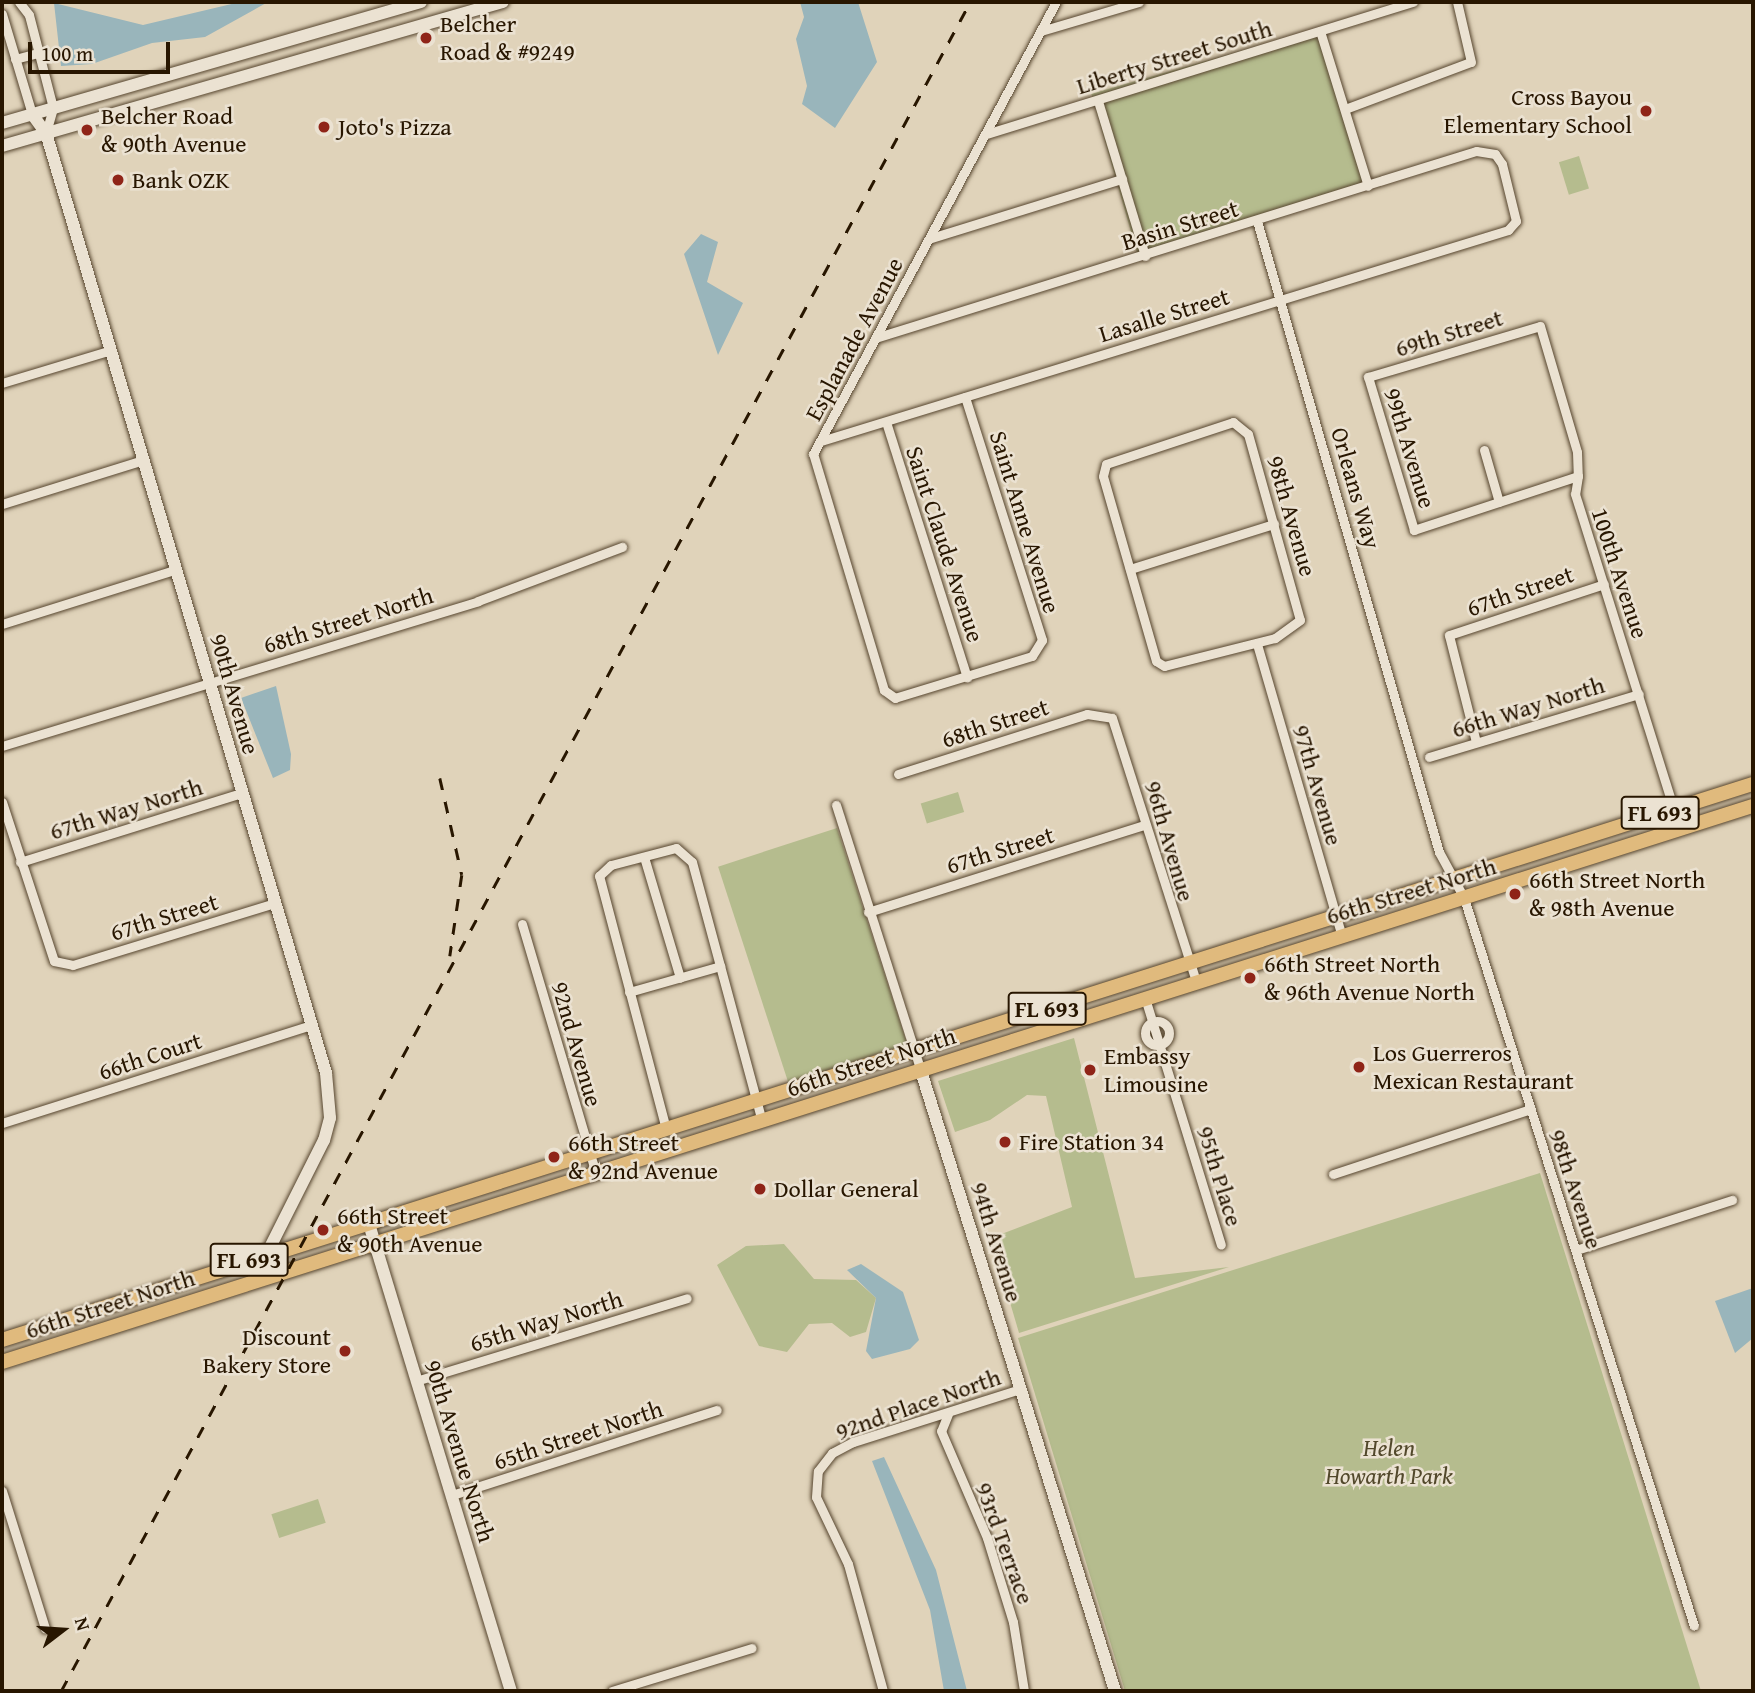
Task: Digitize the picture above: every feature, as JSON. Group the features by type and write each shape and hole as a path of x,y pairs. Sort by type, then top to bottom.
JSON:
{"main road":[{"name":"66th Street North","path":"2,1340 1753,784"},
{"name":"66th Street North","path":"2,1362 1753,806"},
{"path":"93,1311 99,1331"}],"street":[{"path":"19,2 53,108 46,132"},
{"path":"2,123 421,2"},
{"path":"2,146 503,2"},
{"name":"Esplanade Avenue","path":"967,677 907,696 884,690 813,462 821,441 875,338 1056,2"},
{"path":"1041,31 1139,2"},
{"name":"Liberty Street South","path":"986,134 1413,2"},
{"path":"1345,109 1471,62 1457,2"},
{"path":"2,14 32,114"},
{"path":"1320,32 1368,186"},
{"path":"15,59 37,52"},
{"path":"1098,101 1145,256"},
{"name":"90th Avenue","path":"32,114 46,132 177,569 311,1025 331,1118 253,1281"},
{"name":"Basin Street","path":"875,338 1476,151 1495,155 1516,221"},
{"path":"931,238 1122,179"},
{"name":"Orleans Way","path":"1256,221 1282,298 1415,767"},
{"name":"Lasalle Street","path":"821,441 1508,230 1516,221"},
{"name":"69th Street","path":"1368,377 1540,326"},
{"name":"100th Avenue","path":"1540,326 1577,452 1578,476 1575,494 1680,829"},
{"path":"2,383 111,350"},
{"name":"99th Avenue","path":"1368,377 1414,530 1499,502"},
{"name":"Saint Anne Avenue","path":"965,397 1042,640 1032,656 967,677"},
{"name":"Saint Claude Avenue","path":"886,422 967,677"},
{"name":"98th Avenue","path":"1130,569 1103,476 1106,464 1233,422 1241,426 1274,524 1300,620 1256,644"},
{"path":"1484,450 1499,502 1578,476"},
{"path":"2,504 143,460"},
{"path":"1256,644 1164,666 1156,661 1130,569 1274,524"},
{"name":"68th Street North","path":"2,746 478,601 489,592 622,547"},
{"path":"2,624 177,569"},
{"name":"67th Street","path":"1476,742 1449,635 1604,584"},
{"name":"97th Avenue","path":"1256,644 1342,937"},
{"name":"66th Way North","path":"1429,757 1639,694"},
{"name":"68th Street","path":"898,774 1104,713"},
{"name":"96th Avenue","path":"1104,713 1118,727 1144,825 1196,982"},
{"name":"98th Avenue","path":"1415,767 1450,881 1464,898 1694,1626"},
{"name":"67th Way North","path":"20,862 242,793"},
{"path":"2,802 20,862"},
{"name":"94th Avenue","path":"836,805 1115,1691"},
{"name":"67th Street","path":"868,912 1144,825"},
{"path":"666,1129 599,876 643,857 676,848 688,855 762,1121"},
{"path":"643,857 680,978"},
{"name":"67th Street","path":"20,862 48,954 65,965 274,903"},
{"name":"92nd Avenue","path":"522,924 596,1174"},
{"path":"629,992 720,966"},
{"name":"95th Place","path":"1145,998 1221,1245"},
{"name":"66th Court","path":"2,1123 311,1025"},
{"path":"1333,1174 1531,1109"},
{"path":"1576,1250 1732,1200"},
{"name":"90th Avenue North","path":"369,1224 511,1691"},
{"name":"65th Way North","path":"416,1381 687,1298"},
{"name":"92nd Place North","path":"883,1691 848,1563 816,1497 818,1471 832,1453 853,1442 1020,1389"},
{"name":"65th Street North","path":"452,1495 717,1410"},
{"name":"93rd Terrace","path":"948,1414 940,1431 987,1538 1013,1622 1024,1691"},
{"path":"2,1491 45,1629"},
{"path":"612,1691 752,1648"}],"green space":[{"path":"1324,27 1370,188 1137,254 1091,94"},
{"path":"1579,156 1589,189 1569,195 1559,162"},
{"path":"958,792 964,812 927,823 921,803"},
{"path":"837,828 907,1044 788,1083 718,867"},
{"path":"1074,1038 1135,1278 1229,1267 1019,1333 991,1238 1072,1207 1046,1096 1027,1095 990,1120 955,1132 938,1081"},
{"name":"Helen Howarth Park","path":"1540,1173 1701,1691 1125,1691 1018,1338"},
{"path":"784,1244 814,1279 856,1280 876,1298 866,1332 850,1337 832,1323 809,1324 787,1352 759,1346 717,1265 746,1246"},
{"path":"318,1499 326,1523 279,1538 271,1514"}],"water":[{"path":"240,2 268,2 205,37 152,43 92,64 61,66 54,3 143,25"},
{"path":"800,2 858,2 877,62 835,128 802,104 807,86 796,39 804,17"},
{"path":"701,234 718,242 707,282 743,303 718,355 684,254"},
{"path":"276,686 291,754 290,770 273,778 241,698"},
{"path":"861,1264 903,1292 919,1340 910,1349 872,1359 866,1351 876,1298 847,1270"},
{"path":"1753,1288 1753,1338 1735,1353 1715,1301"},
{"path":"884,1457 936,1570 967,1691 944,1691 930,1610 872,1461"}],"railway":[{"path":"61,1691 970,2"},
{"path":"440,778 462,875 450,956"}],"place":[{"name":"Belcher Road & #9249","path":"426,38"},
{"name":"Cross Bayou Elementary School","path":"1646,111"},
{"name":"Joto's Pizza","path":"324,127"},
{"name":"Belcher Road & 90th Avenue","path":"87,130"},
{"name":"Bank OZK","path":"118,180"},
{"name":"66th Street North & 98th Avenue","path":"1515,894"},
{"name":"66th Street North & 96th Avenue North","path":"1250,978"},
{"name":"Los Guerreros Mexican Restaurant","path":"1359,1067"},
{"name":"Embassy Limousine","path":"1090,1070"},
{"name":"Fire Station 34","path":"1005,1142"},
{"name":"66th Street & 92nd Avenue","path":"554,1157"},
{"name":"Dollar General","path":"760,1189"},
{"name":"66th Street & 90th Avenue","path":"323,1230"},
{"name":"Discount Bakery Store","path":"345,1351"}]}
